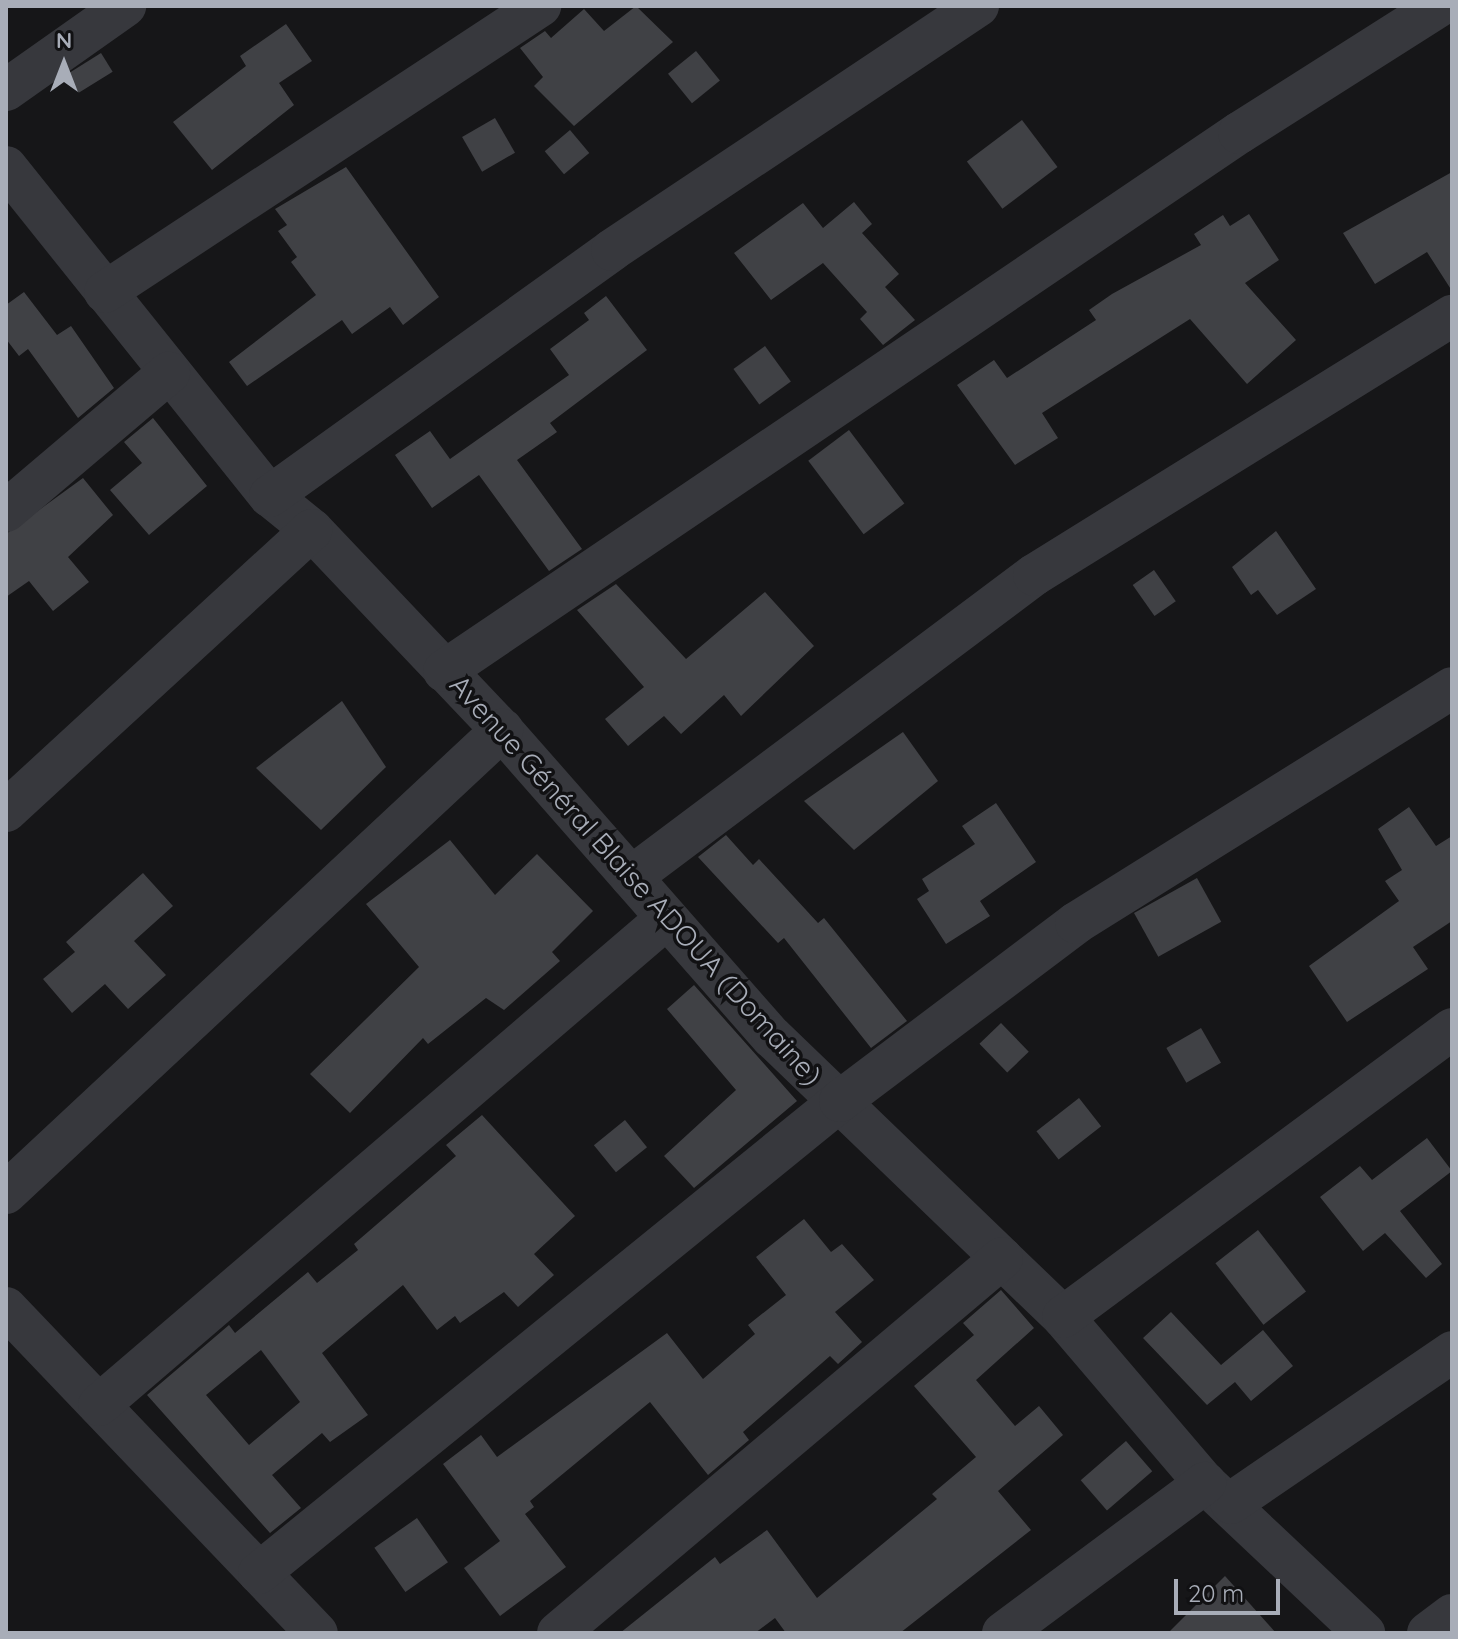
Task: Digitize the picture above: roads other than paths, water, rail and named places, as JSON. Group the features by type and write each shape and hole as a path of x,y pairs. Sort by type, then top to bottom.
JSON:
{"street":[{"path":"6,90 125,6"},
{"path":"105,292 540,6"},
{"path":"270,496 612,250 978,6"},
{"path":"444,671 1239,133 1439,6"},
{"name":"Avenue Général Blaise ADOUA (Domaine)","path":"6,167 270,496 312,530 502,730 667,918 840,1101 1063,1317 1218,1493 1364,1633"},
{"path":"631,877 1034,575 1452,316"},
{"path":"6,511 169,373"},
{"path":"6,811 312,530"},
{"path":"259,1573 840,1101 1076,923 1452,688"},
{"path":"6,1193 502,730"},
{"path":"99,1405 667,918"},
{"path":"1063,1317 1452,1029"},
{"path":"558,1633 1002,1258"},
{"path":"6,1308 317,1633"},
{"path":"1003,1633 1218,1493 1452,1352"},
{"path":"1428,1633 1452,1615"}]}
